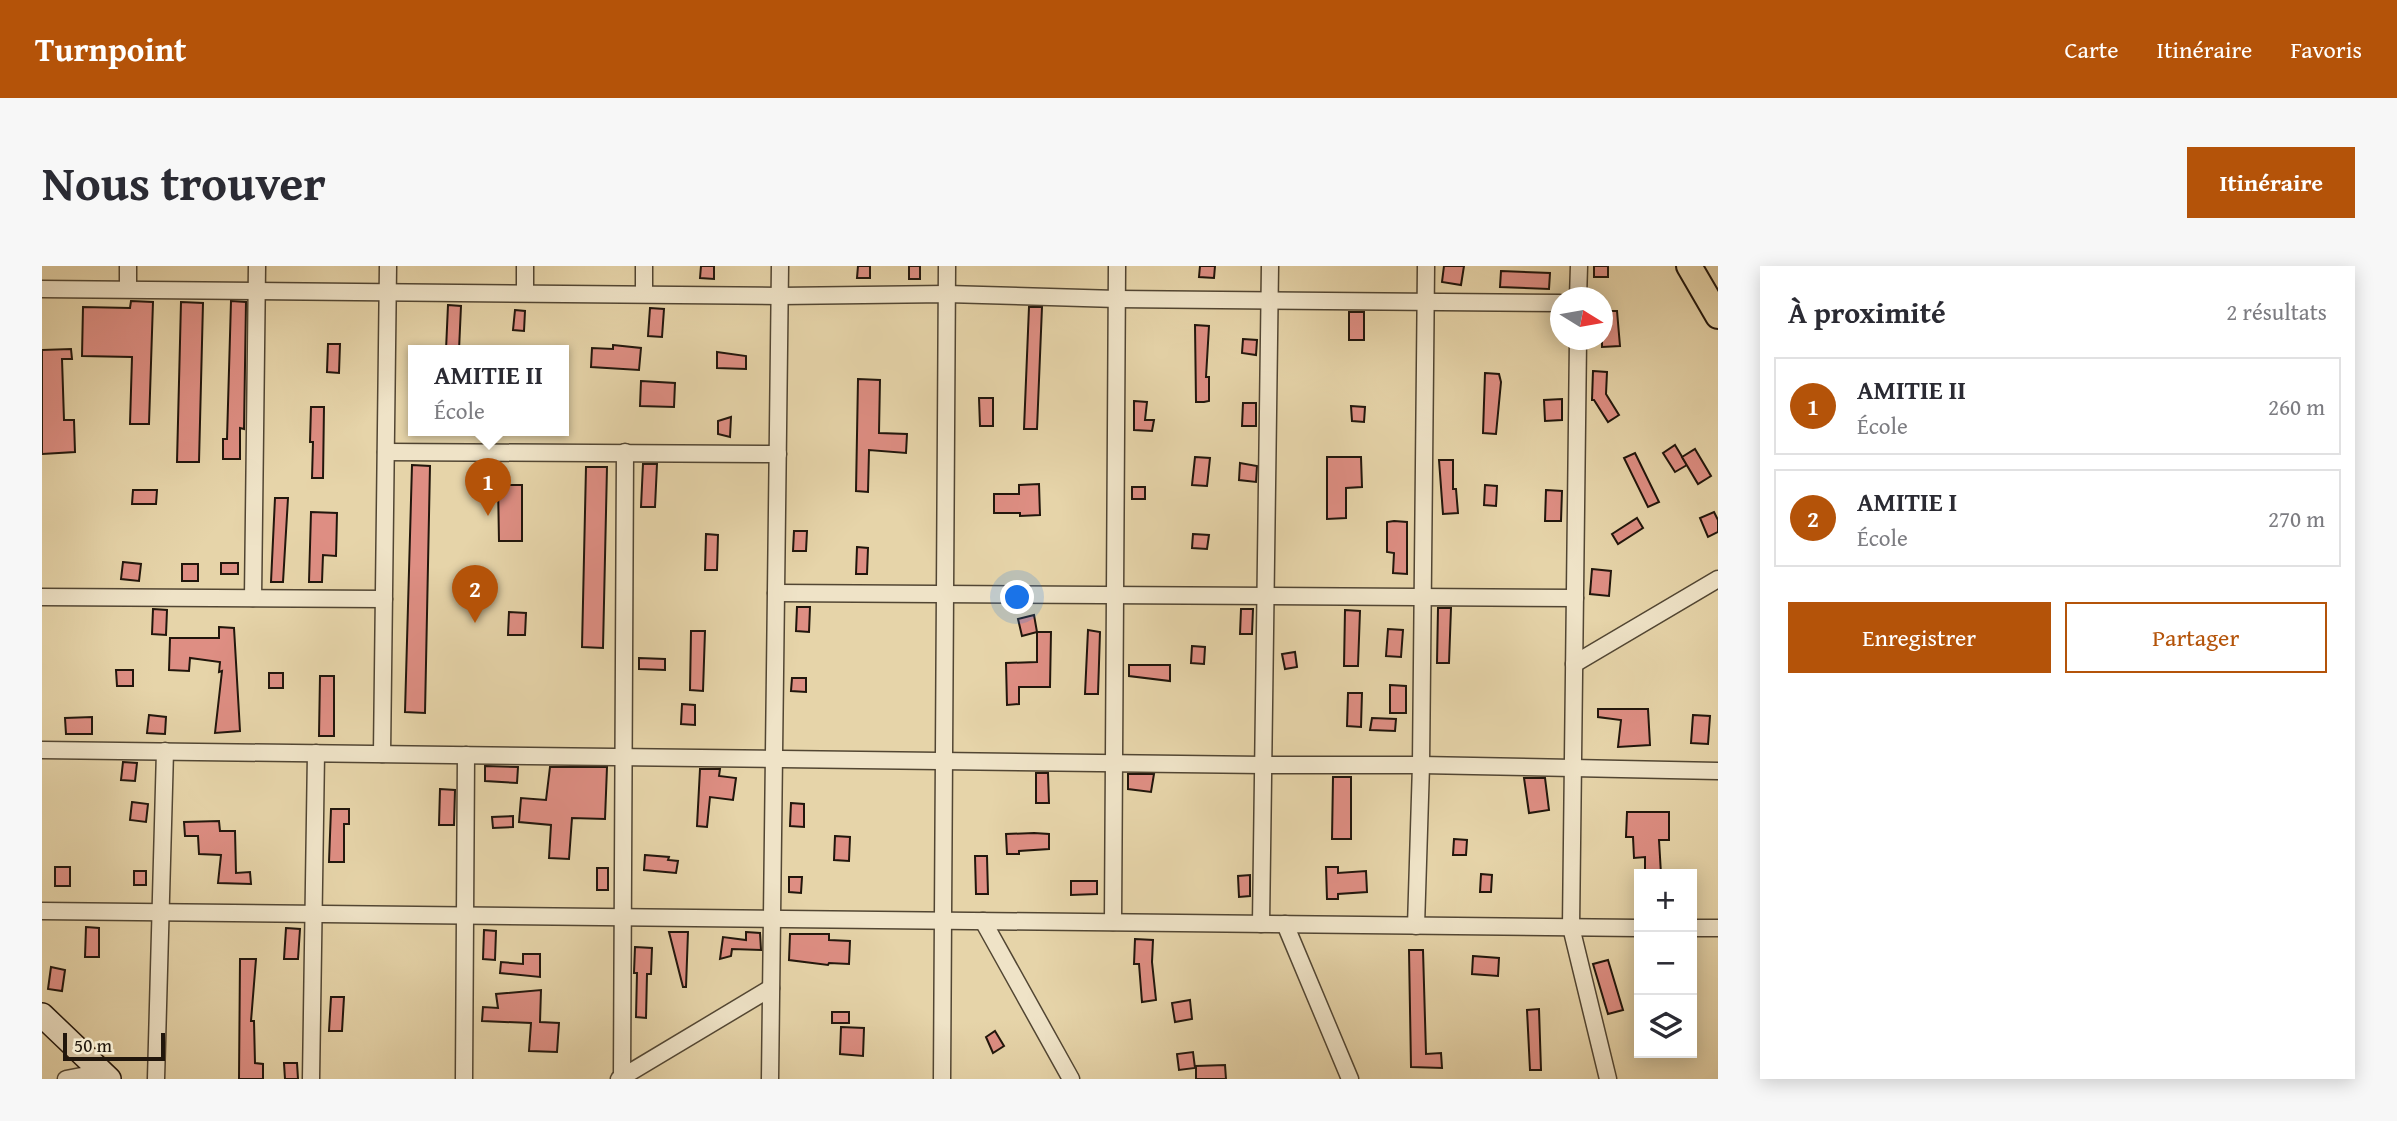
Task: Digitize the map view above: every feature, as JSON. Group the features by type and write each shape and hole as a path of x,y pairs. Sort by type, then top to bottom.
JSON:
{"main road":[{"path":"1689,266 1718,316"}],"street":[{"path":"128,266 128,289"},
{"path":"253,598 257,266"},
{"path":"382,754 388,266"},
{"path":"525,266 525,293"},
{"path":"644,266 644,294"},
{"path":"770,1079 780,266"},
{"path":"942,1079 947,266"},
{"path":"1112,922 1117,266"},
{"path":"1261,924 1270,266"},
{"path":"1416,926 1421,765 1426,266"},
{"path":"1578,287 1579,266"},
{"path":"42,289 779,296 947,294 1117,299 1550,303"},
{"path":"1578,350 1571,927 1608,1079"},
{"path":"386,452 778,454"},
{"path":"621,1078 625,452"},
{"path":"1574,664 1718,579"},
{"path":"776,593 1575,598"},
{"path":"42,597 384,599"},
{"path":"42,750 1114,764 1421,765 1718,771"},
{"path":"156,1079 165,751"},
{"path":"311,1079 316,753"},
{"path":"464,1079 466,755"},
{"path":"42,911 1634,928"},
{"path":"983,921 1071,1079"},
{"path":"1285,924 1350,1079"},
{"path":"1697,928 1718,928"},
{"path":"621,1078 771,988"},
{"path":"42,1016 105,1076"},
{"path":"66,1079 105,1076"}],"building":[{"path":"701,266 714,266 714,279 700,278"},
{"path":"858,266 870,266 870,278 857,278"},
{"path":"909,266 920,266 920,279 909,279"},
{"path":"1200,266 1215,266 1214,278 1199,277"},
{"path":"1444,266 1464,266 1461,285 1442,282"},
{"path":"1594,266 1608,266 1608,277 1594,277"},
{"path":"1501,271 1550,273 1549,289 1500,287"},
{"path":"131,301 153,302 149,424 130,424 132,357 82,356 83,307 130,308"},
{"path":"231,301 246,302 244,429 240,428 240,459 223,459 223,439 227,439"},
{"path":"181,302 203,303 199,462 177,462"},
{"path":"448,305 461,306 459,345 446,345"},
{"path":"1029,307 1042,307 1037,429 1024,429"},
{"path":"650,308 664,309 662,337 648,336"},
{"path":"515,310 525,311 524,331 513,330"},
{"path":"1613,311 1617,311 1620,346 1613,346"},
{"path":"1349,312 1364,312 1364,340 1349,340"},
{"path":"1195,325 1209,326 1206,377 1209,377 1209,401 1204,402 1196,402"},
{"path":"1243,339 1257,340 1256,355 1242,353"},
{"path":"328,344 340,344 339,373 327,372"},
{"path":"613,345 641,348 639,370 591,367 592,348 613,349"},
{"path":"71,349 72,359 62,359 64,420 74,420 75,452 42,454 42,350"},
{"path":"717,352 746,356 746,369 717,368"},
{"path":"1593,371 1607,372 1606,394 1619,415 1608,422 1592,400"},
{"path":"1485,373 1499,374 1501,382 1496,434 1483,433"},
{"path":"858,379 880,380 879,433 907,434 906,453 869,450 868,492 856,491"},
{"path":"641,381 675,383 674,407 640,406"},
{"path":"979,398 993,398 993,426 980,426"},
{"path":"1562,399 1562,420 1545,421 1544,400"},
{"path":"1134,401 1147,402 1145,420 1154,420 1152,431 1134,430"},
{"path":"1243,403 1256,403 1256,426 1242,426"},
{"path":"1351,406 1365,407 1364,422 1352,421"},
{"path":"311,407 324,407 323,478 312,478"},
{"path":"731,417 730,437 718,434 718,421"},
{"path":"1675,445 1687,465 1675,472 1663,453"},
{"path":"1695,449 1711,476 1698,484 1682,457"},
{"path":"1635,453 1659,502 1648,507 1624,458"},
{"path":"1195,457 1210,458 1207,486 1192,485"},
{"path":"1327,457 1361,457 1362,487 1346,488 1346,518 1327,519"},
{"path":"1439,460 1453,460 1453,489 1456,489 1458,513 1443,514"},
{"path":"1240,463 1257,466 1256,482 1239,480"},
{"path":"643,464 657,464 655,507 641,507"},
{"path":"412,465 430,466 425,713 405,712"},
{"path":"586,467 607,467 603,648 582,647"},
{"path":"1039,484 1040,515 994,513 994,494 1019,494 1019,485"},
{"path":"498,485 522,485 522,541 499,541"},
{"path":"1485,485 1497,486 1496,506 1484,505"},
{"path":"1132,487 1145,487 1145,499 1132,499"},
{"path":"133,490 157,490 156,504 132,504"},
{"path":"1546,490 1562,491 1561,521 1545,521"},
{"path":"275,498 288,498 283,582 271,582"},
{"path":"311,512 337,513 336,556 323,555 322,582 309,582"},
{"path":"1714,512 1718,520 1718,532 1708,537 1700,518"},
{"path":"1637,518 1643,528 1618,544 1612,534"},
{"path":"1387,522 1407,522 1407,574 1393,573 1394,553 1387,552"},
{"path":"794,531 807,531 806,551 793,551"},
{"path":"706,534 718,535 717,570 705,570"},
{"path":"1193,534 1209,535 1207,549 1192,548"},
{"path":"857,547 868,548 867,574 856,574"},
{"path":"123,562 141,564 139,581 121,579"},
{"path":"221,563 238,563 238,574 221,574"},
{"path":"182,564 198,564 198,581 182,581"},
{"path":"1592,569 1611,571 1609,596 1590,594"},
{"path":"797,607 810,607 809,632 796,631"},
{"path":"1438,608 1451,608 1449,663 1437,663"},
{"path":"153,609 167,610 166,635 152,634"},
{"path":"1241,609 1253,609 1252,634 1240,634"},
{"path":"1345,610 1360,611 1358,666 1344,666"},
{"path":"509,612 526,613 525,635 508,635"},
{"path":"1034,615 1037,632 1022,636 1018,619"},
{"path":"219,627 234,628 240,731 215,733 222,671 219,672 220,662 190,658 189,671 169,670 170,638 219,638"},
{"path":"1388,629 1403,630 1401,657 1386,656"},
{"path":"1088,630 1100,632 1098,694 1085,694"},
{"path":"691,631 705,631 703,691 690,690"},
{"path":"1037,632 1051,632 1050,687 1019,687 1019,704 1007,705 1006,663 1037,662"},
{"path":"1192,646 1205,647 1204,664 1191,663"},
{"path":"1295,652 1297,667 1285,669 1282,654"},
{"path":"639,658 665,659 665,670 639,669"},
{"path":"1129,665 1170,665 1170,681 1129,676"},
{"path":"116,670 133,670 133,686 117,686"},
{"path":"269,673 283,673 283,688 269,688"},
{"path":"320,676 334,676 334,736 319,736"},
{"path":"792,678 806,678 806,692 791,691"},
{"path":"1390,685 1406,686 1406,713 1390,713"},
{"path":"1348,693 1362,693 1361,727 1347,726"},
{"path":"682,704 695,705 695,725 681,724"},
{"path":"1598,709 1648,709 1650,745 1618,747 1621,720 1598,717"},
{"path":"149,715 166,717 165,734 147,733"},
{"path":"1693,715 1710,716 1708,744 1691,743"},
{"path":"92,717 92,734 66,734 65,718"},
{"path":"1372,718 1396,719 1395,731 1370,730"},
{"path":"123,762 137,763 135,781 121,780"},
{"path":"485,766 518,767 517,783 485,781"},
{"path":"550,767 607,767 605,819 572,818 569,859 549,858 551,825 519,822 521,798 546,800"},
{"path":"700,769 720,769 719,776 736,778 733,800 710,797 707,827 697,826"},
{"path":"1036,773 1048,773 1049,803 1036,803"},
{"path":"1128,774 1154,774 1151,792 1128,789"},
{"path":"1333,777 1351,777 1351,839 1332,839"},
{"path":"1524,778 1545,778 1549,810 1529,813"},
{"path":"440,789 455,790 454,825 439,825"},
{"path":"132,802 148,804 146,822 130,820"},
{"path":"791,803 804,804 804,827 790,826"},
{"path":"331,809 349,809 349,824 344,824 344,862 329,862"},
{"path":"1627,812 1669,812 1669,840 1659,840 1661,869 1645,869 1645,857 1634,858 1633,837 1626,837"},
{"path":"513,816 513,827 493,828 492,817"},
{"path":"219,821 220,831 235,831 236,873 250,872 251,884 218,883 221,855 199,854 198,836 185,836 184,822"},
{"path":"1006,834 1049,834 1049,849 1007,854"},
{"path":"835,836 850,837 849,861 834,860"},
{"path":"1454,839 1467,840 1466,855 1453,855"},
{"path":"645,855 669,857 668,860 678,861 676,873 644,870"},
{"path":"975,856 987,856 988,894 976,894"},
{"path":"55,867 70,867 70,886 55,886"},
{"path":"1326,867 1338,867 1338,873 1366,871 1367,892 1338,894 1338,899 1327,899"},
{"path":"597,868 608,868 608,890 597,890"},
{"path":"134,871 146,871 146,885 134,885"},
{"path":"1481,874 1492,875 1491,892 1480,892"},
{"path":"1250,875 1250,896 1239,897 1238,876"},
{"path":"789,877 802,877 801,893 789,892"},
{"path":"1071,881 1097,881 1097,894 1071,895"},
{"path":"86,927 99,928 99,957 85,957"},
{"path":"286,928 300,929 298,959 284,959"},
{"path":"484,930 496,931 495,960 483,959"},
{"path":"669,932 688,932 686,987 683,987"},
{"path":"746,932 760,933 761,950 732,949 731,956 720,959 723,937 746,940"},
{"path":"790,934 829,934 829,940 850,941 849,964 828,965 789,960"},
{"path":"1135,939 1153,940 1156,1000 1142,1002 1139,964 1134,964"},
{"path":"635,947 652,948 651,974 647,974 646,1018 636,1017"},
{"path":"1409,950 1423,950 1426,1054 1441,1053 1442,1068 1411,1067"},
{"path":"523,954 540,954 540,977 500,973 501,962 523,964"},
{"path":"1473,956 1499,958 1498,976 1472,974"},
{"path":"240,959 256,959 251,1021 254,1021 255,1063 263,1064 263,1079 239,1079"},
{"path":"1608,960 1623,1010 1608,1014 1593,964"},
{"path":"51,967 65,970 62,991 48,989"},
{"path":"541,990 540,1022 559,1023 557,1052 529,1051 531,1023 482,1021 483,1007 498,1008 496,994"},
{"path":"331,997 344,997 342,1031 329,1031"},
{"path":"1190,1000 1192,1019 1175,1022 1172,1003"},
{"path":"1539,1009 1541,1070 1530,1070 1527,1010"},
{"path":"832,1012 849,1012 849,1023 832,1023"},
{"path":"841,1027 864,1028 863,1056 840,1054"},
{"path":"995,1031 1004,1046 993,1053 986,1037"},
{"path":"1193,1052 1195,1068 1179,1070 1177,1054"},
{"path":"284,1063 297,1063 298,1079 285,1079"},
{"path":"1225,1065 1226,1079 1196,1079 1196,1066"}],"place":[{"name":"AMITIE II","path":"488,516"},
{"name":"AMITIE I","path":"475,623"}]}
